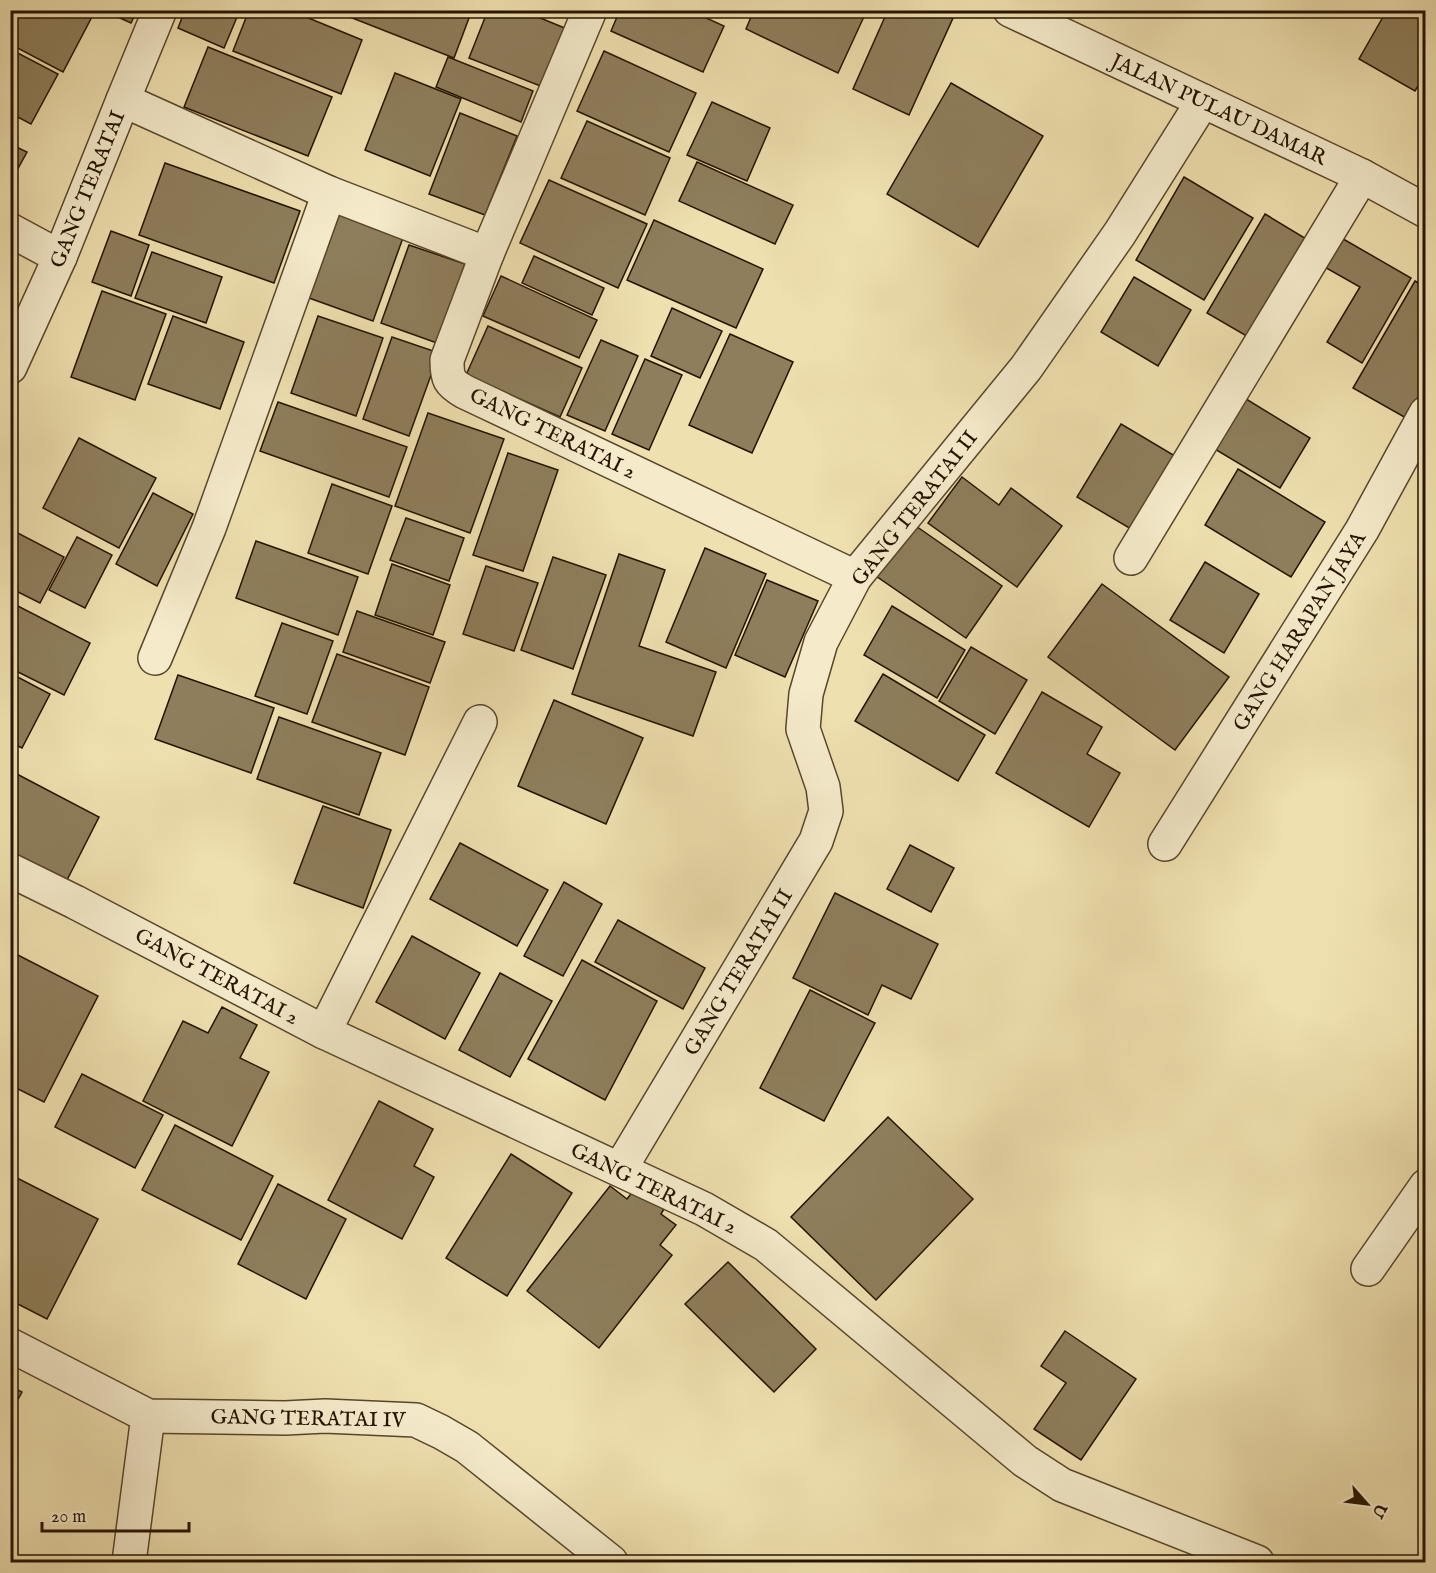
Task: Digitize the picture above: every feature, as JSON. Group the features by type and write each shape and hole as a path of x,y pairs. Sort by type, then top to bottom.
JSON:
{"street":[{"name":"GANG TERATAI","path":"10,367 60,257 160,10"},
{"name":"GANG TERATAI 2","path":"590,10 487,254 447,360 447,374 453,384 465,392 855,577"},
{"name":"JALAN PULAU DAMAR","path":"1010,10 1362,176 1425,212"},
{"path":"123,100 329,193 487,254"},
{"name":"GANG TERATAI II","path":"620,1169 816,841 826,811 823,787 803,729 806,694 821,642 855,577 1026,368 1120,233 1203,101"},
{"path":"1131,558 1362,176"},
{"path":"155,658 209,528 329,193"},
{"path":"10,230 60,257"},
{"name":"GANG HARAPAN JAYA","path":"1165,844 1362,530 1425,414"},
{"path":"324,1032 480,722"},
{"name":"GANG TERATAI 2","path":"10,870 324,1032 704,1209 766,1245 1025,1461 1062,1485 1257,1563"},
{"path":"1368,1269 1425,1186"},
{"name":"GANG TERATAI IV","path":"10,1345 148,1416 285,1418 325,1416 416,1420 467,1447 611,1563"},
{"path":"129,1563 148,1416"}],"building":[{"path":"10,10 95,11 63,72 10,44"},
{"path":"102,10 137,10 131,23"},
{"path":"185,10 240,10 224,48 178,28"},
{"path":"249,10 289,10 362,40 341,94 233,51"},
{"path":"332,10 472,10 454,58"},
{"path":"488,10 521,10 567,29 543,87 469,58"},
{"path":"553,10 574,10 571,19"},
{"path":"620,10 689,10 724,26 703,72 611,31"},
{"path":"754,10 867,10 838,73 746,29"},
{"path":"888,10 937,10 953,18 909,115 853,89"},
{"path":"1387,10 1426,10 1426,73 1415,91 1359,59"},
{"path":"208,47 332,97 308,156 184,107"},
{"path":"10,49 58,74 31,124 10,113"},
{"path":"604,51 696,93 669,152 577,111"},
{"path":"448,57 533,91 521,122 436,87"},
{"path":"395,73 461,99 430,176 365,150"},
{"path":"951,83 1043,136 978,247 887,194"},
{"path":"712,102 770,128 747,181 687,155"},
{"path":"460,113 517,136 485,215 429,194"},
{"path":"587,121 670,158 645,215 561,178"},
{"path":"10,144 27,152 10,183"},
{"path":"697,162 793,205 775,244 679,201"},
{"path":"165,163 300,211 274,283 139,235"},
{"path":"1184,177 1253,218 1204,300 1136,260"},
{"path":"549,180 647,224 618,288 520,243"},
{"path":"339,213 404,235 373,321 309,298"},
{"path":"1265,214 1308,240 1250,338 1207,313"},
{"path":"654,220 763,269 736,328 627,280"},
{"path":"111,231 149,245 131,296 92,282"},
{"path":"1338,236 1411,278 1362,363 1327,342 1360,287 1321,265"},
{"path":"409,245 465,264 437,343 381,323"},
{"path":"152,252 222,277 206,323 135,298"},
{"path":"534,256 604,288 592,315 522,283"},
{"path":"501,276 597,320 579,358 483,316"},
{"path":"1134,277 1191,310 1158,366 1101,332"},
{"path":"1415,281 1426,287 1426,384 1406,418 1353,388"},
{"path":"102,291 166,314 135,400 71,377"},
{"path":"672,308 722,331 700,378 651,356"},
{"path":"173,316 244,342 220,409 148,384"},
{"path":"318,316 383,338 356,416 291,393"},
{"path":"488,326 582,368 560,417 466,375"},
{"path":"730,334 793,362 752,453 689,425"},
{"path":"392,337 439,353 409,436 363,419"},
{"path":"601,340 638,356 605,431 567,415"},
{"path":"645,359 682,375 649,450 612,434"},
{"path":"1238,394 1310,438 1280,488 1208,445"},
{"path":"278,402 407,447 389,497 260,451"},
{"path":"428,413 504,439 470,533 395,506"},
{"path":"1121,424 1175,456 1131,529 1077,497"},
{"path":"79,438 156,478 119,548 43,508"},
{"path":"508,453 558,470 523,571 473,555"},
{"path":"1238,469 1325,522 1291,577 1205,525"},
{"path":"962,477 999,505 1011,488 1062,526 1017,587 928,523"},
{"path":"332,484 392,506 368,574 308,553"},
{"path":"153,493 193,514 157,586 116,564"},
{"path":"406,518 464,538 449,581 390,560"},
{"path":"913,524 1002,586 966,638 876,576"},
{"path":"10,529 64,557 40,603 10,588"},
{"path":"77,537 112,555 85,608 49,590"},
{"path":"256,541 358,577 338,635 236,598"},
{"path":"705,548 766,574 726,668 666,642"},
{"path":"619,554 665,570 639,646 716,672 693,736 572,694"},
{"path":"553,557 606,575 573,669 521,650"},
{"path":"1205,562 1259,594 1224,653 1170,620"},
{"path":"392,564 450,585 433,635 375,615"},
{"path":"486,566 538,583 514,651 463,634"},
{"path":"767,580 818,601 785,677 735,655"},
{"path":"1102,584 1229,677 1175,750 1048,657"},
{"path":"10,602 90,643 64,695 10,668"},
{"path":"892,606 965,650 937,698 864,655"},
{"path":"357,611 445,642 430,683 343,652"},
{"path":"282,623 333,641 307,714 255,696"},
{"path":"971,647 1027,680 995,734 939,701"},
{"path":"337,654 429,687 405,755 312,722"},
{"path":"10,673 50,694 22,748 10,742"},
{"path":"883,674 985,735 958,781 855,721"},
{"path":"178,675 274,708 251,773 155,739"},
{"path":"1042,692 1102,727 1087,754 1120,773 1089,827 996,773"},
{"path":"554,700 643,738 606,824 518,786"},
{"path":"279,717 381,753 359,815 257,779"},
{"path":"13,772 99,817 66,882 10,854 10,778"},
{"path":"323,806 391,830 363,908 294,883"},
{"path":"460,843 548,890 517,946 430,899"},
{"path":"910,845 954,868 931,912 887,889"},
{"path":"564,882 602,904 563,976 524,956"},
{"path":"835,893 938,944 911,999 882,985 868,1015 793,978"},
{"path":"618,920 705,968 683,1009 595,962"},
{"path":"412,936 480,973 445,1039 376,1002"},
{"path":"10,951 98,996 44,1102 10,1085"},
{"path":"582,960 657,1001 605,1100 528,1059"},
{"path":"500,973 552,1001 510,1077 459,1050"},
{"path":"810,990 875,1023 824,1121 760,1088"},
{"path":"222,1007 257,1025 240,1058 269,1072 232,1146 143,1101 183,1021 208,1033"},
{"path":"82,1074 163,1115 135,1168 55,1127"},
{"path":"379,1101 433,1129 414,1166 434,1177 402,1239 328,1200"},
{"path":"888,1117 973,1199 876,1300 791,1217"},
{"path":"175,1125 273,1176 241,1240 142,1190"},
{"path":"511,1154 572,1193 507,1296 446,1258"},
{"path":"15,1177 98,1219 47,1319 10,1300 10,1187"},
{"path":"640,1182 667,1204 661,1214 676,1225 660,1245 672,1255 599,1348 527,1291 610,1186 627,1199"},
{"path":"278,1184 346,1219 306,1299 238,1264"},
{"path":"728,1262 816,1349 774,1392 685,1304"},
{"path":"1065,1331 1136,1379 1081,1460 1034,1429 1066,1383 1041,1366"},
{"path":"10,1386 22,1392 10,1414"}]}
